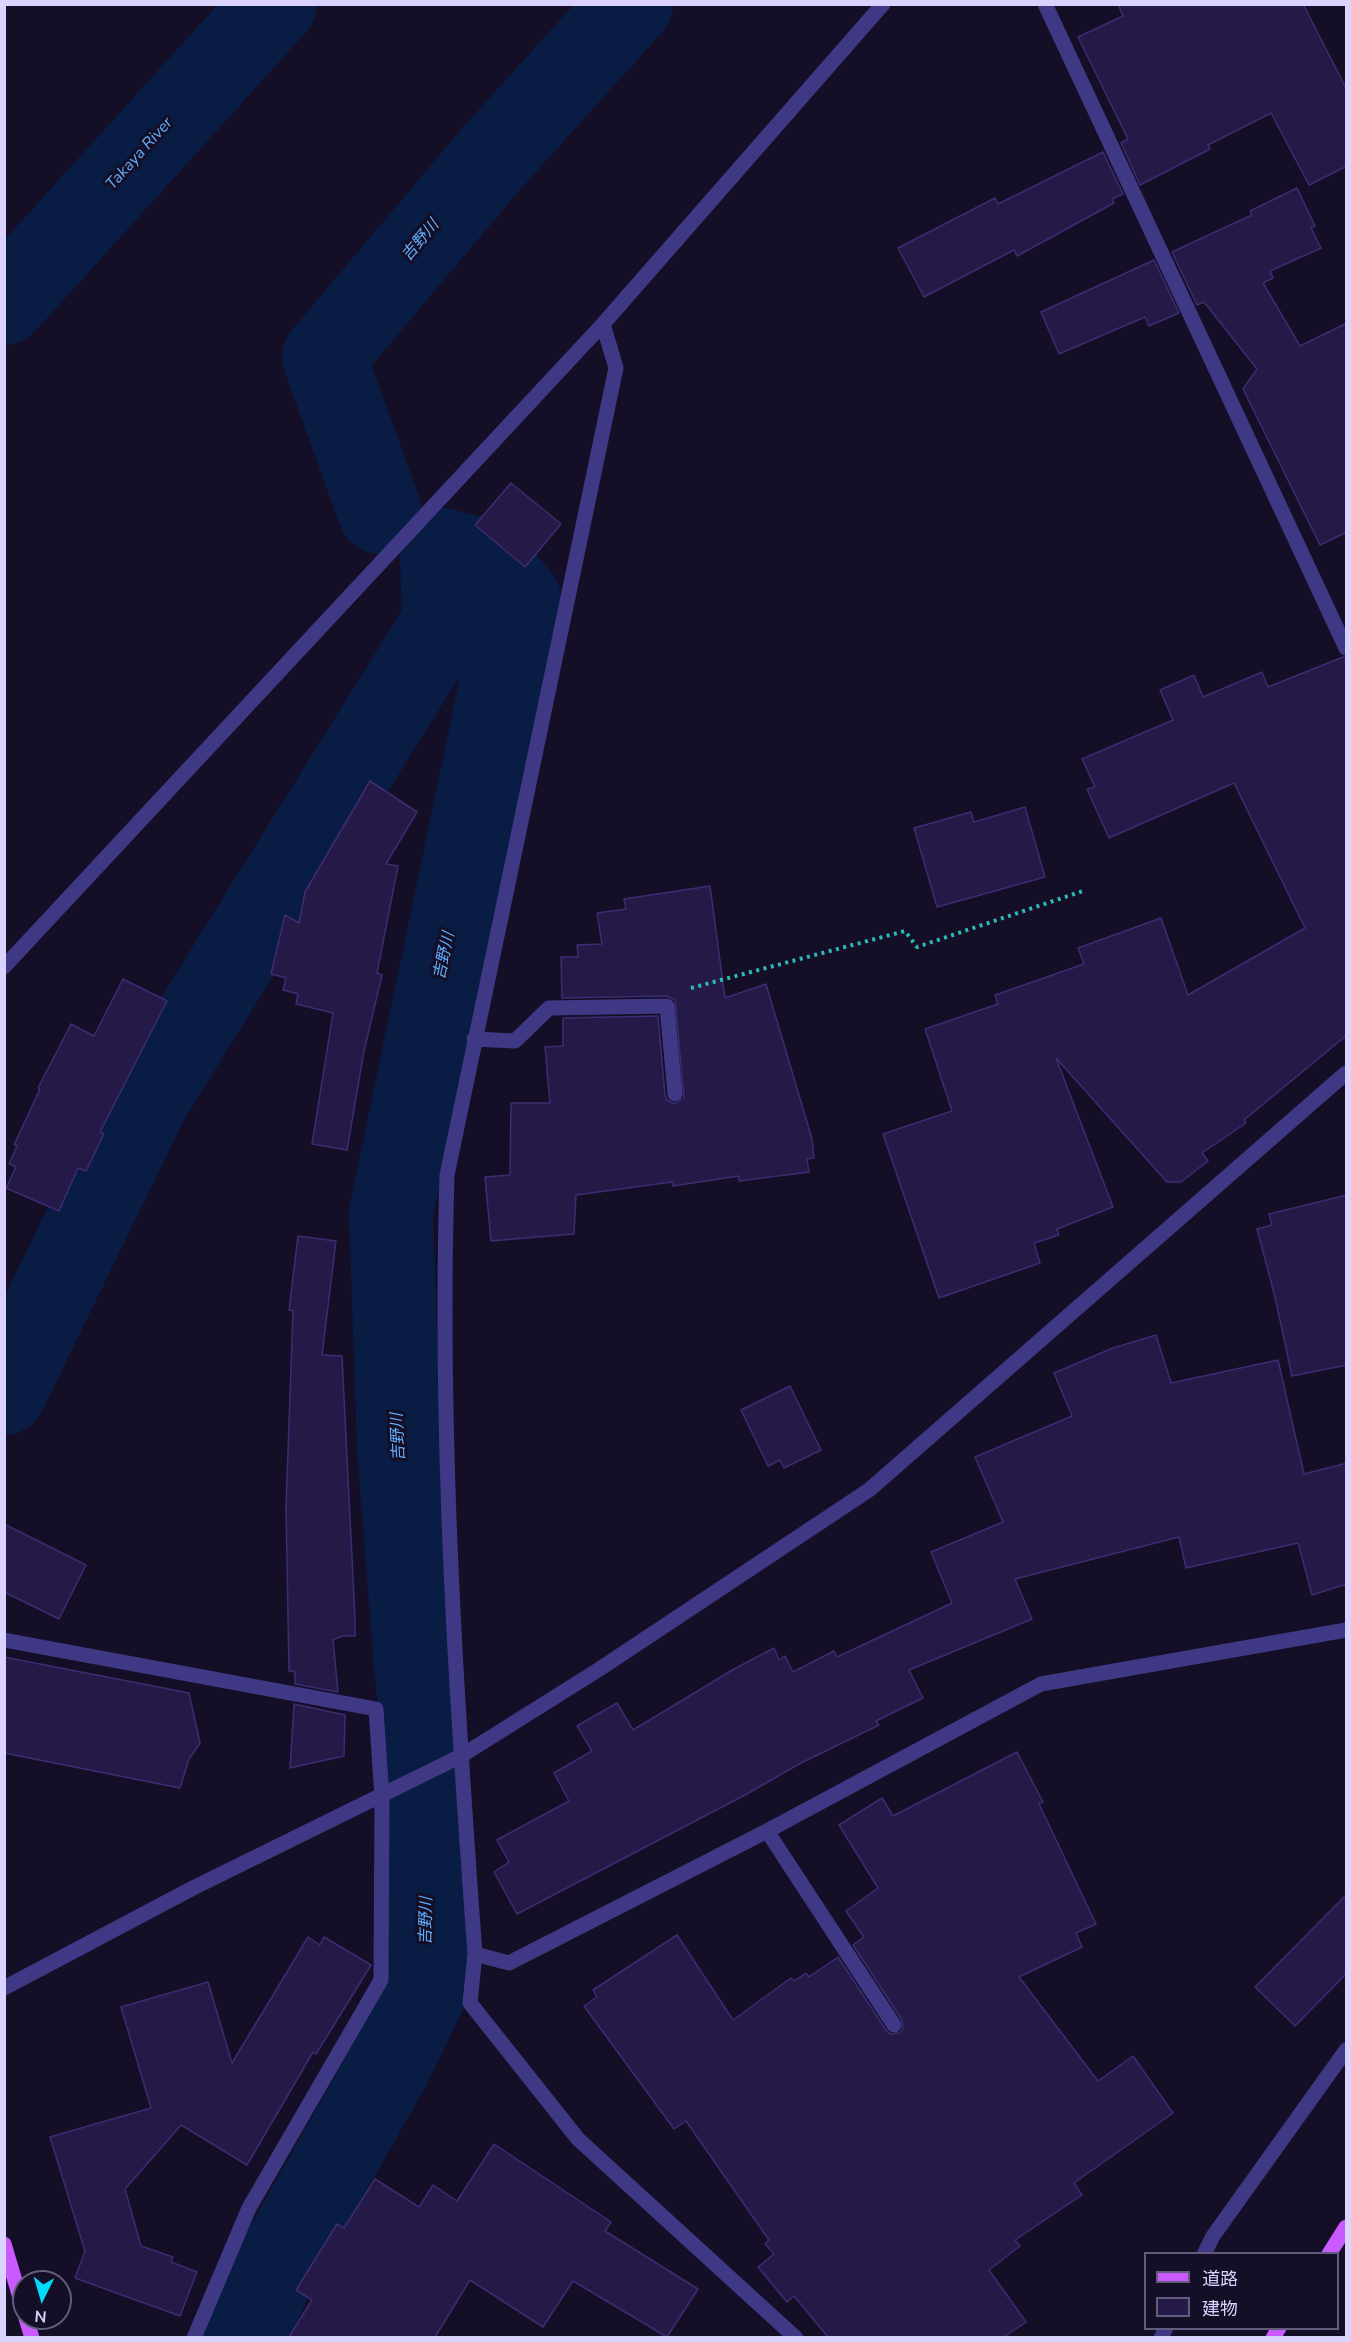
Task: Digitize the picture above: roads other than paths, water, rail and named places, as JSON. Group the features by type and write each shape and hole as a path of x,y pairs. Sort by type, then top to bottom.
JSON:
{"main road":[{"path":"1330,2252 1347,2227"},
{"path":"4,2244 12,2271"}],"street":[{"path":"4,966 603,324 883,4"},
{"path":"1045,4 1347,648"},
{"path":"603,324 616,368 447,1175 443,1310 460,1756 476,1954 470,2003 578,2139 796,2337"},
{"path":"474,1039 515,1041 549,1008 667,1006 675,1094"},
{"path":"4,1989 193,1887 382,1797 460,1756 598,1670 869,1490 1347,1073"},
{"path":"476,1954 509,1963 767,1831 1041,1684 1347,1630"},
{"path":"4,1640 376,1709 382,1797 381,1980 249,2208 194,2337"},
{"path":"767,1831 894,2025"},
{"path":"1205,2252 1213,2236 1347,2050"}],"waterway":[{"name":"Takaya River","path":"4,303 275,4"},
{"name":"吉野川","path":"380,512 324,357 491,159 631,4"},
{"name":"吉野川","path":"4,1393 148,1098 444,622 442,550 488,561 519,599 391,1213 399,1447 429,1802 426,1990 390,2064 281,2257 243,2338"}]}
